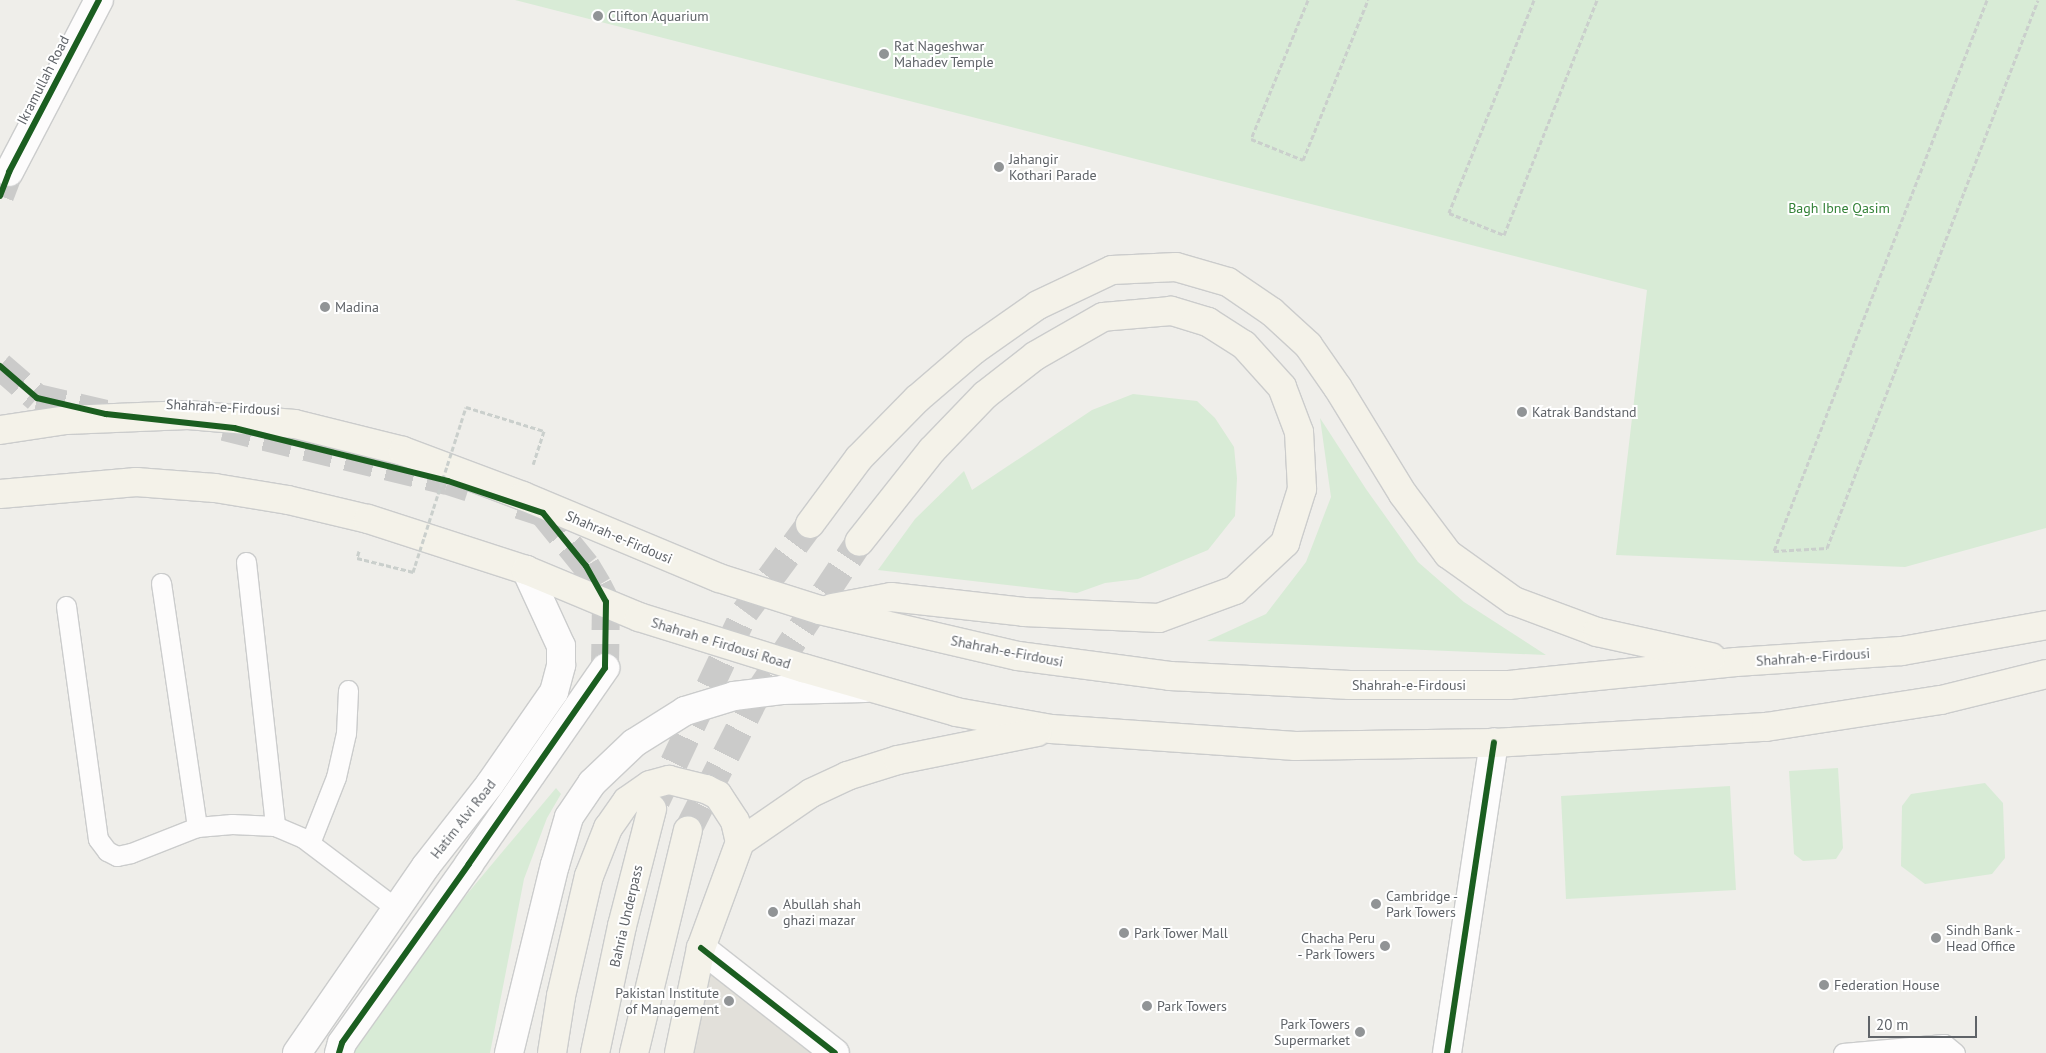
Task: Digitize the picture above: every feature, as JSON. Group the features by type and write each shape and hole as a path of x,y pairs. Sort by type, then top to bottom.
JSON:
{"main road":[{"path":"810,524 859,458 917,399 974,350 1038,305 1112,270 1176,267 1228,282 1272,312 1308,345 1338,388 1403,494 1448,554 1514,601 1597,632 1736,662"},
{"path":"820,610 891,597 1024,612 1159,618 1234,590 1285,543 1302,489 1299,432 1282,387 1244,345 1208,322 1171,312 1103,317 1035,356 985,396 932,450 859,542"},
{"name":"Shahrah-e-Firdousi","path":"0,430 66,420 188,415 295,424 403,451 523,496 719,578 820,610 1018,656 1170,676 1350,686 1509,685 1736,662 1902,650 2046,625"},
{"path":"0,494 136,482 216,488 288,500 368,519 526,570"},
{"name":"Shahrah e Firdousi Road","path":"526,570 638,617 803,668 877,688"},
{"path":"877,688 956,712 1051,729 1295,746 1494,743 1766,727 1941,700 2046,674"},
{"path":"740,842 811,794 847,776 898,760 1051,729"},
{"path":"552,1053 561,996 589,876 608,828 628,802 650,785 669,780 706,789 718,796 735,821 740,842 700,948 679,1053"},
{"name":"Bahria Underpass","path":"595,1053 622,926 652,809"},
{"path":"634,1053 688,830"}],"street":[{"name":"Ikramullah Road","path":"9,172 99,0"},
{"name":"Hatim Alvi Road","path":"297,1053 426,866 490,784 554,692 561,665 561,646 526,570"},
{"path":"335,1050 469,864 605,668"},
{"path":"509,1053 555,865 569,817 592,783 634,743 685,711 734,696 782,690 877,688"},
{"path":"1447,1053 1494,743"},
{"path":"700,948 835,1053"}],"lane":[{"path":"246,562 275,826"},
{"path":"161,583 197,827"},
{"path":"66,606 98,839 107,851 118,856 131,853 197,827 232,824 275,826 310,843 397,909"},
{"path":"310,843 338,768 346,734 348,690"},
{"path":"1843,1053 1944,1044 1955,1053"}],"path":[{"path":"1308,0 1251,139 1303,160 1368,0"},
{"path":"1534,0 1450,213 1504,235 1597,0"},
{"path":"1987,0 1774,550 1827,548 2038,0"},
{"path":"357,558 413,572 466,407 544,431"}],"shaded area":[{"name":"Pakistan Institute of Management","path":"701,948 835,1053 679,1053"}],"green space":[{"name":"Bagh Ibne Qasim","path":"515,0 2046,0 2046,528 1905,567 1616,555 1647,290"},
{"path":"1133,394 1197,401 1215,418 1234,447 1237,478 1235,516 1208,550 1138,579 1105,583 1077,593 878,570 915,519 964,471 972,490 1092,410"},
{"path":"1320,418 1366,489 1418,562 1464,602 1546,655 1207,641 1266,614 1306,562 1331,497"},
{"path":"1838,768 1843,848 1836,859 1803,861 1794,854 1789,771"},
{"path":"1985,783 2003,803 2005,858 1992,874 1925,884 1901,866 1902,806 1911,794"},
{"path":"1730,786 1736,890 1566,899 1561,796"},
{"path":"556,788 561,794 547,818 524,879 490,1053 348,1053 447,918"}],"tunnel":[{"path":"0,196 9,172"},
{"path":"0,366 37,398 107,414"},
{"path":"224,427 448,481 469,488"},
{"path":"519,505 543,513 586,566 598,586 606,602 605,668"},
{"path":"656,801 745,612 810,524"},
{"path":"688,830 755,698 859,542"}],"cycle path":[{"path":"0,196 9,172 99,0"},
{"path":"0,366 37,398 106,414 234,428 448,481 543,513 586,566 606,602 605,668 342,1043 339,1053"},
{"path":"1447,1053 1494,743"},
{"path":"701,948 835,1053"}],"place":[{"name":"Clifton Aquarium","path":"598,16"},
{"name":"Rat Nageshwar Mahadev Temple","path":"884,54"},
{"name":"Jahangir Kothari Parade","path":"999,167"},
{"name":"Madina","path":"325,307"},
{"name":"Katrak Bandstand","path":"1522,412"},
{"name":"Cambridge - Park Towers","path":"1376,904"},
{"name":"Abullah shah ghazi mazar","path":"773,912"},
{"name":"Park Tower Mall","path":"1124,933"},
{"name":"Sindh Bank - Head Office","path":"1936,938"},
{"name":"Chacha Peru - Park Towers","path":"1385,946"},
{"name":"Federation House","path":"1824,985"},
{"name":"Pakistan Institute of Management","path":"729,1001"},
{"name":"Park Towers","path":"1147,1006"},
{"name":"Park Towers Supermarket","path":"1360,1032"}]}
